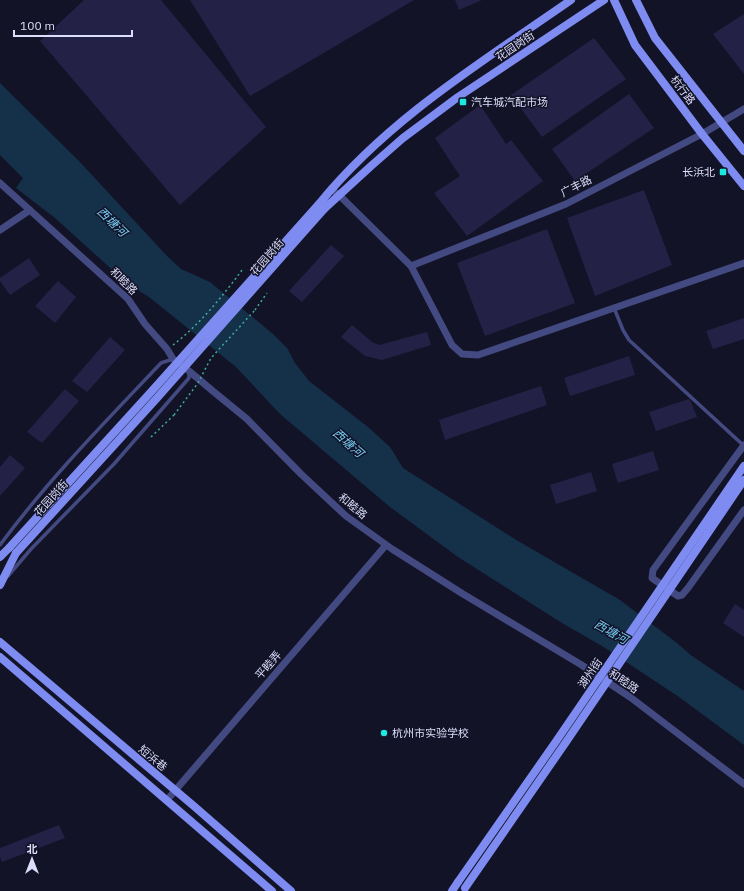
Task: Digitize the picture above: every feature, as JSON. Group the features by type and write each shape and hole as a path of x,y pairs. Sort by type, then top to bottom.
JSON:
{"street":[{"name":"花园岗街","path":"0,557 13,550 157,398 321,206 331,189 358,159 398,124 449,84 571,0"},
{"name":"花园岗街","path":"321,206 339,195 403,138 458,97 604,0"},
{"name":"杭行路","path":"614,0 635,45 702,134 744,186"},
{"name":"杭行路","path":"636,0 655,38 744,151"},
{"name":"广丰路","path":"411,266 566,204 702,134 744,109"},
{"name":"和睦路","path":"0,183 128,299 145,324 167,349 172,359 189,371 247,419 301,474 346,516 386,545 463,594 580,664 630,697 744,784"},
{"path":"331,189 339,195 411,266 452,345 462,354 478,355 744,263"},
{"path":"0,230 30,210"},
{"path":"744,446 653,570 652,578 678,596 682,595 744,510"},
{"name":"湖州街","path":"462,887 557,740 744,466"},
{"name":"湖州街","path":"452,891 462,887 566,742 744,480"},
{"name":"平睦弄","path":"167,800 386,545"},
{"name":"花园岗街","path":"0,585 13,550"},
{"name":"短浜巷","path":"0,642 291,891"},
{"name":"短浜巷","path":"0,657 272,891"}],"lane":[{"path":"614,308 629,340 744,446"},
{"path":"0,545 16,524 92,437 161,363 172,359"},
{"path":"0,585 31,549 118,458 189,378 189,371"}],"path":[{"path":"167,349 186,335 231,285 242,270"},
{"path":"151,437 174,415 198,383 211,358 255,310 266,293"}],"water":[{"name":"西塘河","path":"0,83 79,161 167,256 181,269 210,282 273,334 287,348 295,363 309,381 368,427 390,447 403,468 518,541 620,600 692,656 744,691 744,745 679,697 602,646 562,623 458,557 390,507 280,414 236,367 149,297 129,285 55,218 16,188 23,178 0,155"}],"building":[{"path":"84,0 161,0 266,127 180,205 40,41"},
{"path":"190,0 414,0 250,96"},
{"path":"455,0 482,0 459,10"},
{"path":"744,14 744,74 713,34"},
{"path":"594,38 626,79 542,137 511,95"},
{"path":"629,94 654,128 575,181 552,149"},
{"path":"480,105 506,144 511,140 543,181 467,236 434,193 460,176 435,138"},
{"path":"644,190 672,265 595,296 567,218"},
{"path":"547,229 575,303 485,336 457,263"},
{"path":"331,245 344,256 302,302 289,291"},
{"path":"29,258 40,275 10,295 0,281 0,278"},
{"path":"58,281 76,297 55,323 35,306"},
{"path":"744,318 744,339 713,349 706,331"},
{"path":"352,325 372,342 379,345 427,332 431,345 382,360 365,356 341,337"},
{"path":"110,337 125,350 87,392 72,381"},
{"path":"629,356 635,375 570,396 564,378"},
{"path":"541,386 547,405 445,440 439,420"},
{"path":"65,389 79,401 42,443 27,432"},
{"path":"689,399 697,417 656,431 649,412"},
{"path":"653,451 659,470 618,483 612,464"},
{"path":"10,455 25,468 0,496 0,467"},
{"path":"591,472 597,491 556,504 550,485"},
{"path":"735,604 744,610 744,637 723,623"},
{"path":"59,825 65,838 2,862 0,857 0,848"}],"place":[{"name":"汽车城汽配市场","path":"463,102"},
{"name":"长浜北","path":"723,172"},
{"name":"杭州市实验学校","path":"384,733"}]}
